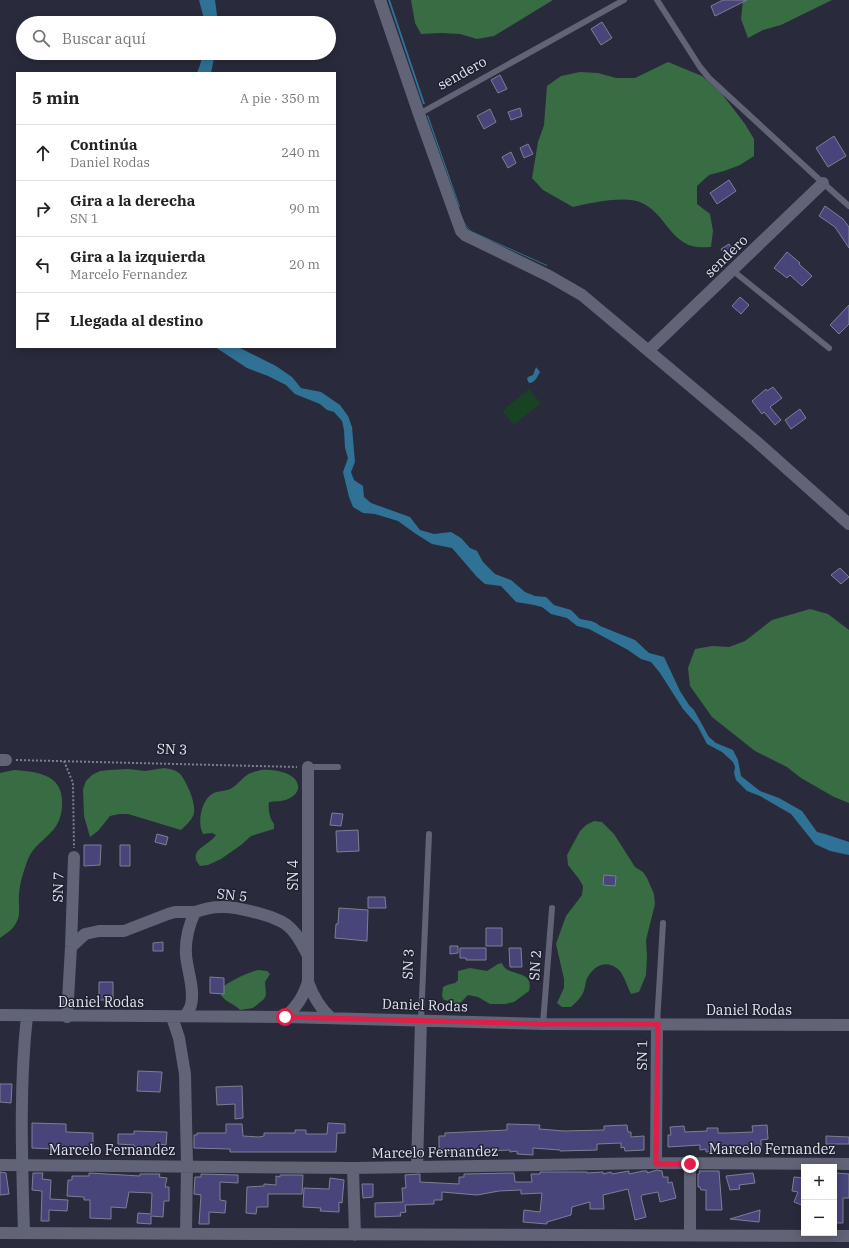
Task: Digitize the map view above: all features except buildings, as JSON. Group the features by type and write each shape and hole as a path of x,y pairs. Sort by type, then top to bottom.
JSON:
{"street":[{"path":"380,0 461,231 550,276 582,295 757,442 849,524"},
{"name":"sendero","path":"649,350 823,183"},
{"name":"SN 4","path":"285,1017 300,1003 308,982 308,767"},
{"name":"SN 7","path":"67,1017 74,857"},
{"name":"SN 5","path":"71,946 84,934 99,931 124,931 175,912 195,912 208,908 221,907 235,908 287,924 294,931 308,955"},
{"path":"185,1016 191,1004 191,992 185,953 190,922 195,912"},
{"name":"SN 4","path":"308,982 311,992 322,1010 331,1018"},
{"name":"Daniel Rodas","path":"0,1015 67,1017 285,1017 543,1024 849,1026"},
{"path":"24,1233 21,1091 27,1016"},
{"path":"172,1017 179,1038 184,1067 187,1165 186,1233"},
{"name":"SN 3","path":"417,1167 421,1020"},
{"name":"SN 1","path":"656,1164 658,1024"},
{"name":"Marcelo Fernandez","path":"0,1165 187,1165 353,1168 656,1164 849,1164"},
{"path":"690,1164 690,1235"},
{"path":"353,1168 355,1235"},
{"path":"0,1233 849,1236"}],"lane":[{"name":"sendero","path":"419,114 624,0"},
{"path":"657,0 700,67 709,78 849,206"},
{"path":"732,270 829,348"},
{"path":"308,767 338,767"},
{"name":"SN 3","path":"421,1020 429,834"},
{"name":"SN 2","path":"543,1024 552,908"},
{"name":"SN 1","path":"658,1024 663,923"}],"path":[{"name":"SN 3","path":"3,760 308,767"},
{"name":"SN 7","path":"64,761 73,783 74,857"}],"green space":[{"path":"411,0 553,0 494,36 477,39 460,34 421,34 415,23"},
{"path":"743,0 832,0 781,25 763,30 748,38 741,19"},
{"path":"668,62 702,76 722,94 745,124 754,139 754,156 740,165 709,175 697,186 697,204 710,214 713,231 711,247 697,247 684,243 672,232 656,213 642,203 617,200 573,207 543,190 532,178 538,142 544,125 547,86 561,76 580,72 598,73 616,78 635,78"},
{"path":"529,389 541,403 514,425 502,411"},
{"path":"810,609 828,614 849,630 849,803 834,797 801,778 787,767 755,751 712,717 690,686 688,668 695,649 712,646 729,647 745,641 772,620"},
{"path":"164,768 171,769 181,775 189,789 193,801 193,816 181,830 128,814 119,814 110,816 98,831 90,837 84,816 83,789 86,781 92,775 100,771 110,770 128,769 145,771"},
{"path":"14,770 40,774 53,780 61,793 62,807 56,826 30,854 22,876 19,897 19,912 16,924 8,933 0,938 0,773"},
{"path":"261,770 278,771 290,775 297,783 298,790 291,797 282,801 269,802 269,813 274,824 274,829 251,836 221,859 208,865 200,866 196,861 197,852 216,835 212,833 203,834 201,829 201,812 208,797 217,792 230,789 250,773"},
{"path":"594,821 602,822 614,834 635,867 643,872 647,878 654,894 655,904 646,940 646,975 639,992 631,994 620,971 612,965 604,964 592,971 588,977 583,993 577,1001 571,1007 562,1007 557,1003 564,988 564,979 556,944 566,916 582,895 583,886 568,865 567,855 580,831 586,825"},
{"path":"502,963 505,968 528,979 530,984 529,991 514,1002 505,1004 490,1004 478,997 468,995 455,1008 453,1002 444,1000 442,996 443,987 455,983 458,980 458,971 470,968 487,971"},
{"path":"258,970 267,971 270,974 265,982 266,995 264,999 253,1008 240,1010 224,999 220,993 220,989 243,975"}],"water":[{"path":"199,0 215,0 217,16 203,16"},
{"path":"388,0 390,0 425,104 423,104"},
{"path":"201,60 214,60 211,72 197,72"},
{"path":"428,115 460,207 427,116"},
{"path":"461,215 471,231 547,266 471,232 465,225"},
{"path":"217,348 240,348 276,366 292,377 301,388 321,392 340,405 348,416 352,427 355,462 351,472 354,480 363,486 364,497 371,503 410,517 420,530 434,534 451,532 461,538 470,548 477,551 483,562 495,574 511,580 525,592 535,596 546,597 554,605 571,610 580,619 591,621 635,640 649,653 664,657 680,691 694,710 709,737 716,743 733,750 738,760 741,776 760,791 779,798 802,811 817,832 849,842 849,855 830,851 815,844 791,814 760,796 747,791 736,780 733,762 722,752 707,744 697,725 683,709 660,673 651,662 641,659 628,650 589,629 577,626 567,618 551,614 542,607 516,602 501,586 485,584 452,548 432,544 398,521 375,514 363,513 353,507 343,472 348,458 345,448 342,421 334,412 327,410 320,404 295,394 286,385 247,368"},
{"path":"536,367 540,372 534,381 529,383 527,379 533,375"}],"route":[{"path":"285,1017 543,1024 658,1024 656,1164 690,1164"}]}
